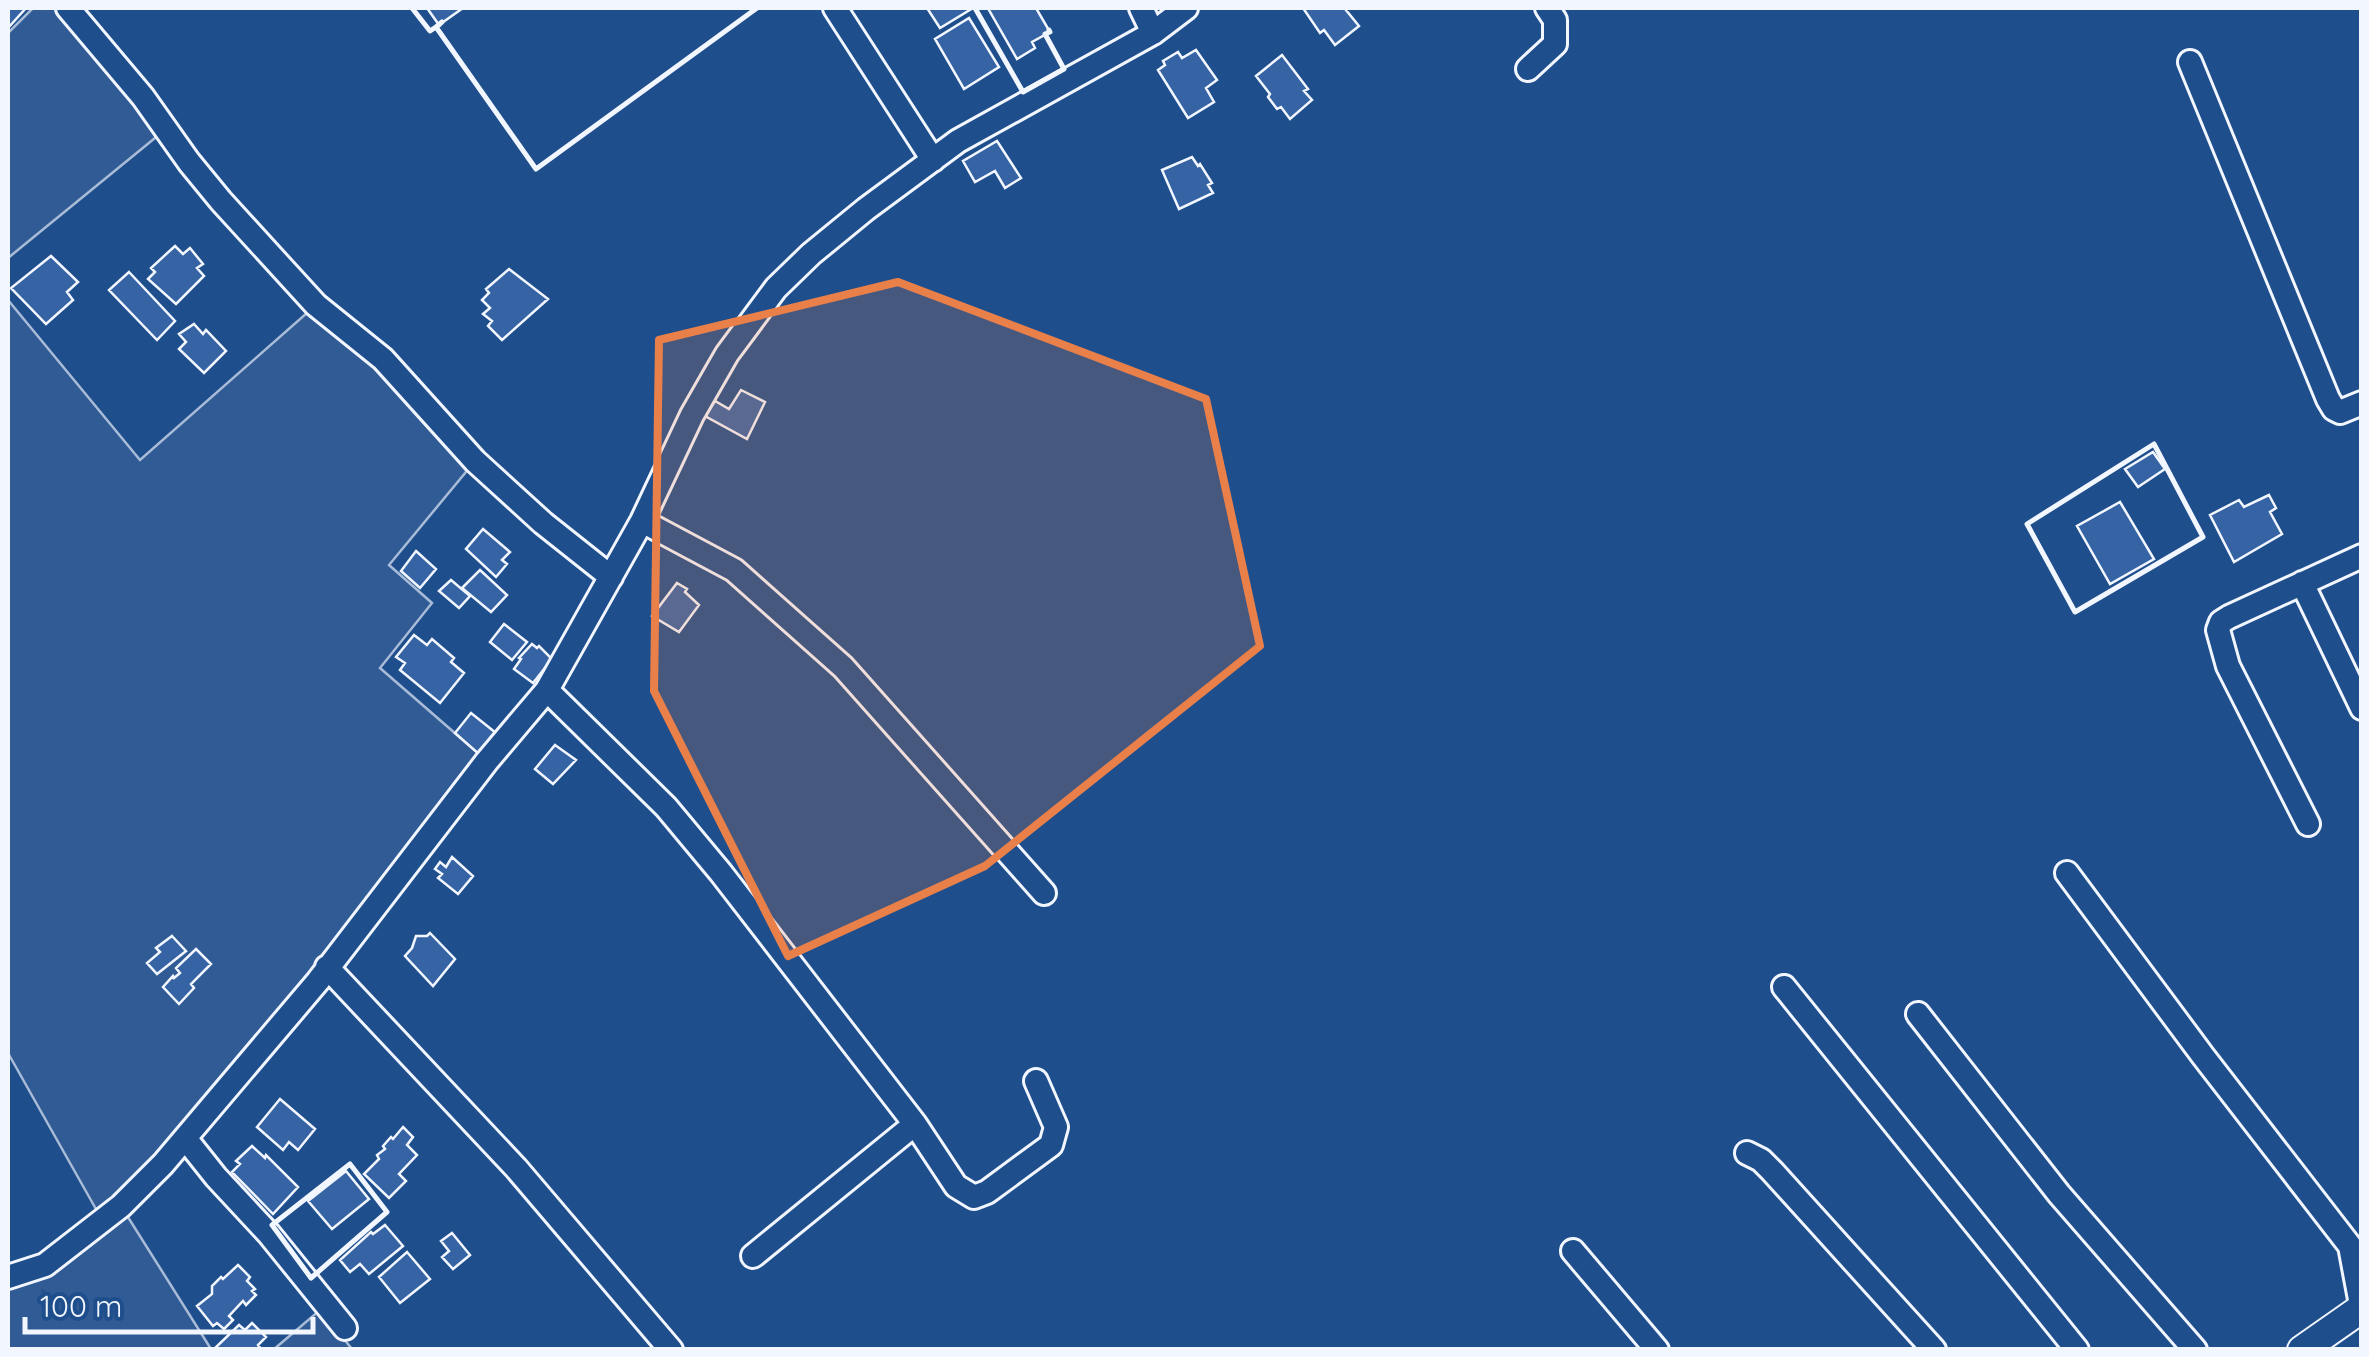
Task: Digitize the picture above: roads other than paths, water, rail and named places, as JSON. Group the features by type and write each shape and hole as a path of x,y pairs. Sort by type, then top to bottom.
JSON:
{"main road":[{"path":"2302,1349 2361,1309"}],"street":[{"path":"68,8 221,202 316,306 383,360 475,461 543,524 611,577"},
{"path":"835,8 933,160"},
{"path":"1141,8 1153,33"},
{"path":"8,1277 45,1264 121,1206 163,1164 327,967 486,760 547,690 642,521 727,354 776,288 811,254 958,141 1153,33 1186,8"},
{"path":"1528,69 1555,44 1555,20 1546,8"},
{"path":"2190,62 2328,399 2340,412 2362,403"},
{"path":"642,521 734,570 843,667 1044,893"},
{"path":"2308,824 2228,666 2218,630 2229,616 2362,556"},
{"path":"2302,583 2362,708"},
{"path":"547,690 666,807 915,1124 956,1186 974,1196 987,1192 1051,1145 1056,1127 1036,1082"},
{"path":"2066,873 2350,1246 2361,1309"},
{"path":"327,967 516,1168 671,1350"},
{"path":"1784,987 2078,1350"},
{"path":"1918,1014 2060,1194 2195,1350"},
{"path":"753,1256 915,1124"},
{"path":"184,1138 345,1328"},
{"path":"1747,1153 1772,1171 1934,1350"},
{"path":"1573,1250 1657,1350"}]}
